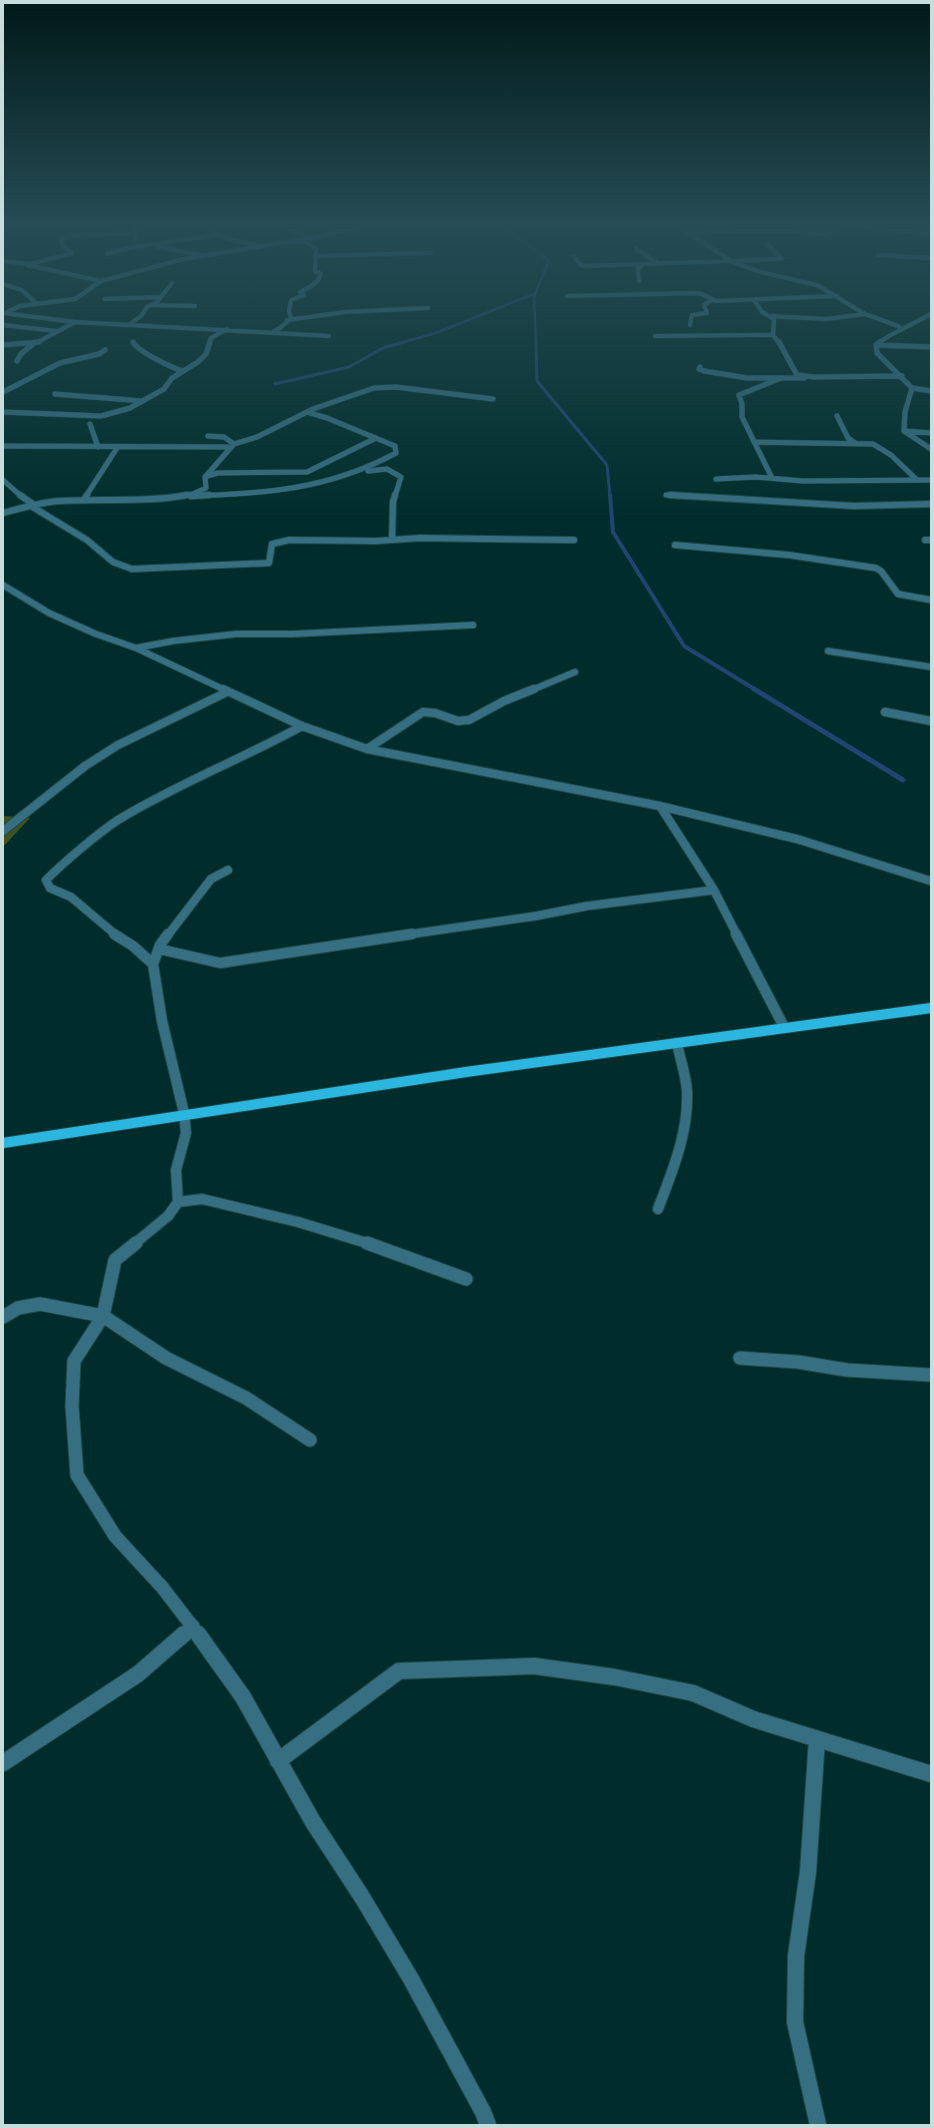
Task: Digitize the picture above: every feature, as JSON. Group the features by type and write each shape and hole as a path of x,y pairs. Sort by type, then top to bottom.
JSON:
{"main road":[{"path":"3,1143 184,1113 784,1027 931,1008"}],"street":[{"path":"63,320 170,328 227,329 329,336"},
{"path":"130,324 134,320"},
{"path":"272,332 283,328 287,320"},
{"path":"690,325 691,320"},
{"path":"774,320 773,336 785,350 792,369 797,375 814,377"},
{"path":"882,320 898,326 901,329"},
{"path":"876,345 887,334 917,324 922,320"},
{"path":"3,345 33,344 42,341 56,331 76,322"},
{"path":"3,325 56,331"},
{"path":"3,412 63,416 101,416 130,408 164,389 172,378 198,362 206,354 211,338 227,329"},
{"path":"655,336 704,334 773,336"},
{"path":"133,342 135,347 139,350 156,357 170,368 182,371"},
{"path":"17,362 21,354 33,344"},
{"path":"876,345 931,347"},
{"path":"876,345 877,353 902,376 912,388 931,390"},
{"path":"3,392 60,362 99,354 106,350"},
{"path":"700,367 699,369 704,371 733,376 781,378 902,376"},
{"path":"772,478 742,418 742,404 739,395 781,378"},
{"path":"3,446 117,448 233,446 257,437 307,412 343,398 381,388 396,387 467,397 493,399"},
{"path":"904,430 904,412 912,388"},
{"path":"55,394 142,401"},
{"path":"3,513 41,503 84,500 161,499 191,496 281,492 318,484 356,472 381,462 396,453 395,446 327,418 307,412"},
{"path":"836,416 848,438 855,443"},
{"path":"90,424 98,447"},
{"path":"904,430 931,433"},
{"path":"904,430 931,449"},
{"path":"208,436 224,437 233,446"},
{"path":"205,477 218,473 307,472 376,438"},
{"path":"754,442 873,444 889,451 904,469 917,480"},
{"path":"191,496 206,488 205,477 233,446"},
{"path":"84,500 117,448"},
{"path":"356,472 387,469 401,478 393,502 392,539"},
{"path":"716,479 772,478 803,481 931,480"},
{"path":"3,480 33,506 102,551 112,562 120,567 132,569 269,563 272,544 289,540 361,541 420,538 574,540"},
{"path":"666,495 854,506 931,504"},
{"path":"675,545 789,555 876,568 881,571 898,594 931,600"},
{"path":"3,585 49,613 96,634 136,648 302,726 367,749 660,806 797,839 931,881"},
{"path":"136,648 173,641 236,634 308,634 473,625"},
{"path":"828,651 931,667"},
{"path":"367,749 423,712 432,711 455,721 465,721 504,701 575,672"},
{"path":"3,832 86,766 118,745 227,692"},
{"path":"885,712 931,721"},
{"path":"153,964 133,946 106,928 71,897 50,888 46,880 56,870 116,821 166,793 265,746 302,726"},
{"path":"660,806 714,890 784,1027"},
{"path":"228,870 211,879 184,912 159,949 153,964 162,1021 184,1113 186,1133 176,1170 178,1202 168,1216 115,1260 103,1316 74,1361 72,1406 77,1475 115,1536 162,1587 193,1626 243,1697 312,1822 362,1897 411,1979 483,2112 488,2125"},
{"path":"159,949 184,956 209,958 220,963 355,941 536,916 587,906 714,890"},
{"path":"658,1209 676,1162 684,1124 687,1091 677,1043"},
{"path":"178,1202 202,1198 298,1222 377,1246 466,1279"},
{"path":"3,1317 18,1308 40,1304 103,1316 166,1358 246,1398 310,1440"},
{"path":"740,1358 798,1362 847,1370 931,1375"},
{"path":"3,1763 138,1674 193,1626"},
{"path":"278,1761 398,1671 534,1666 614,1677 693,1694 753,1719 931,1774"},
{"path":"817,1739 808,1872 796,1956 795,2022 818,2125"}],"green space":[{"path":"3,816 30,818 3,847"}],"waterway":[{"path":"400,343 436,333 468,320"},
{"path":"535,320 536,343"},
{"path":"275,384 349,367 383,348 404,342"},
{"path":"536,342 537,381 607,465 610,496"},
{"path":"610,495 613,532 684,646 756,690"},
{"path":"754,689 903,780"}]}
